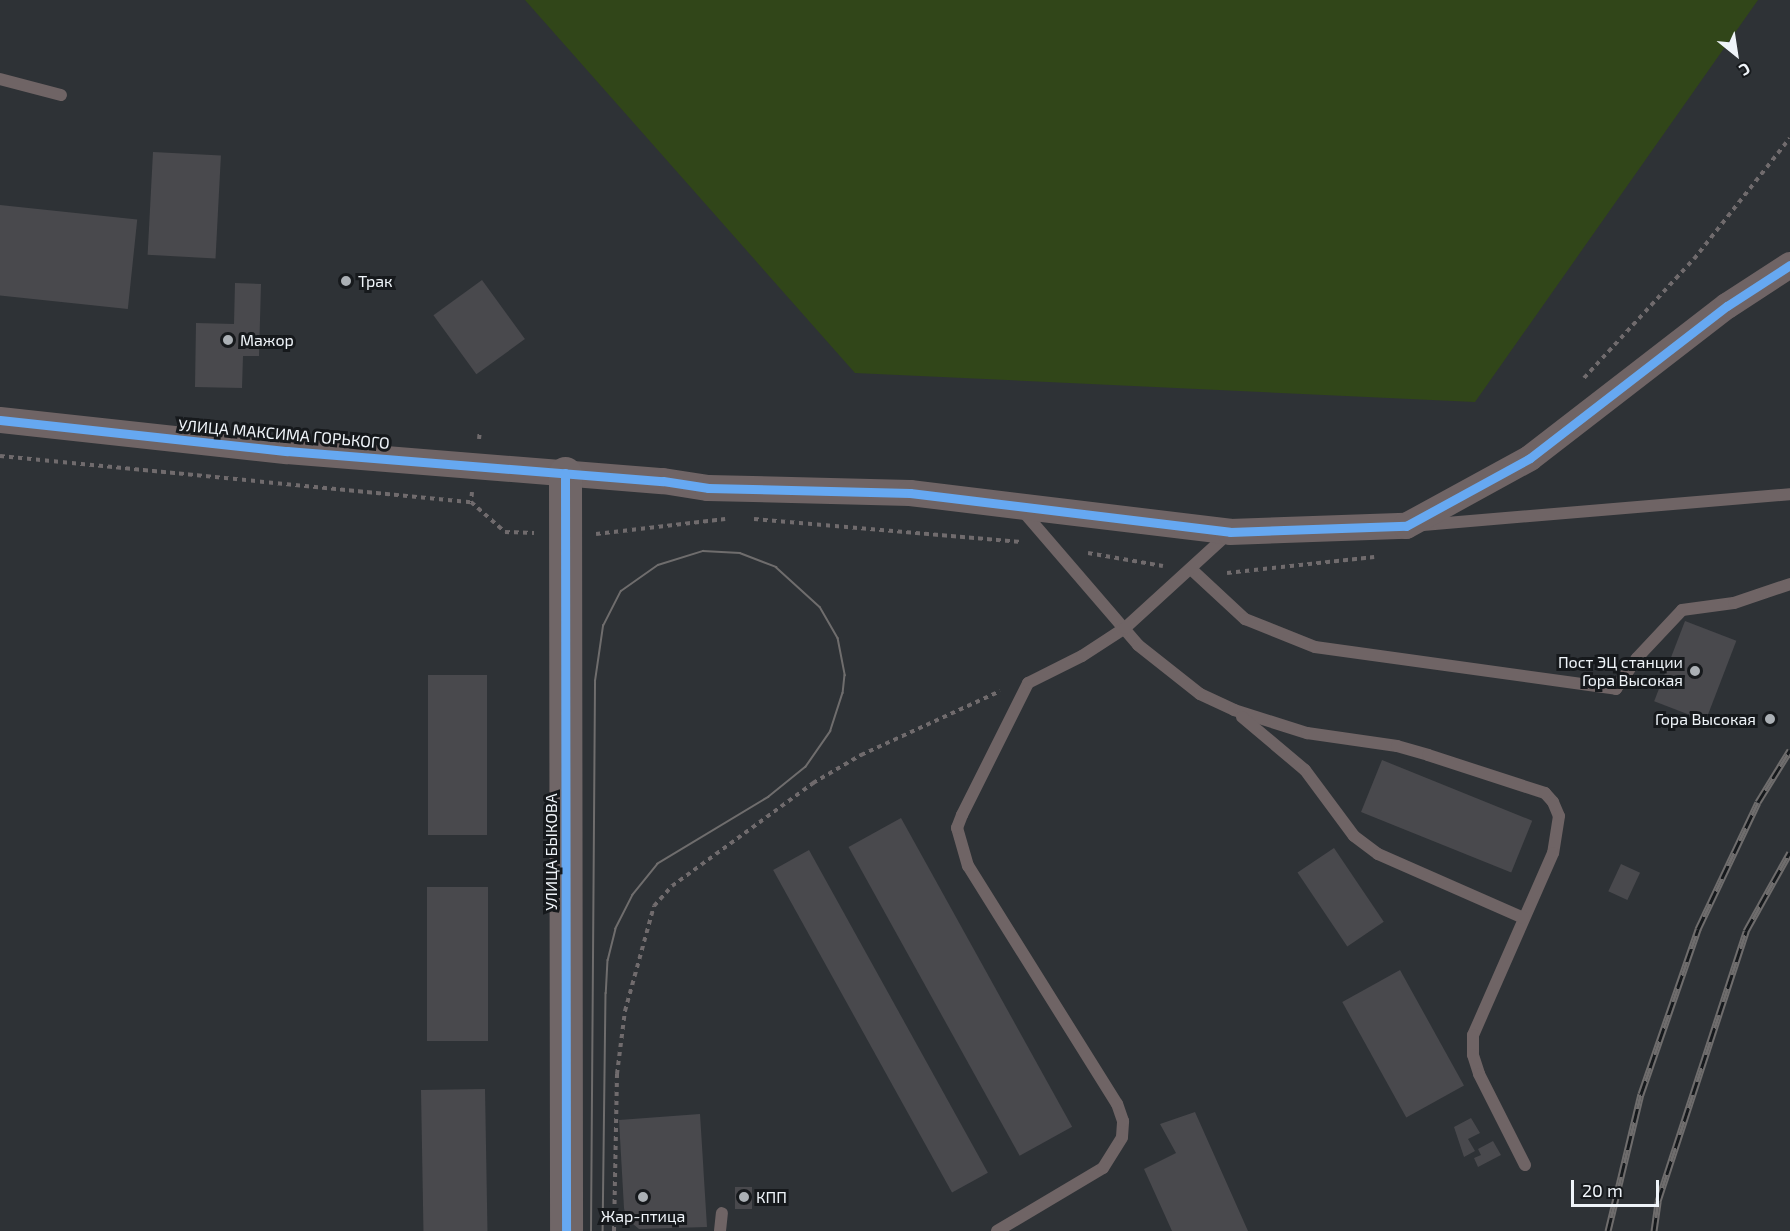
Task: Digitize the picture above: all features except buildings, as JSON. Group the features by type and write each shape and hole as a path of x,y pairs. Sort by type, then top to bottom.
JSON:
{"street":[{"path":"1406,526 1530,458 1726,306 1790,265"},
{"name":"УЛИЦА МАКСИМА ГОРЬКОГО","path":"0,420 287,451 475,465 708,488 910,493 1230,532 1406,526"},
{"name":"УЛИЦА БЫКОВА","path":"565,473 566,1231"}],"lane":[{"path":"0,79 62,95"},
{"path":"1406,526 1790,494"},
{"path":"1020,506 1155,662 1200,694 1234,710 1306,733 1397,746 1545,792 1559,816 1558,831 1524,918 1473,1035 1473,1055 1525,1165"},
{"path":"997,1231 1103,1168 1122,1137 1118,1104 968,866 960,845 957,828 1028,683 1082,656 1125,628 1230,532"},
{"path":"1191,569 1245,619 1316,647 1616,689 1637,658 1682,610 1734,603 1790,584"},
{"path":"1234,710 1305,770 1354,836 1378,854 1524,918"},
{"path":"720,1231 722,1214"}],"path":[{"path":"1580,382 1694,259 1790,138"},
{"path":"471,502 480,431"},
{"path":"0,456 471,502 505,532 566,534 736,517"},
{"path":"747,519 805,525"},
{"path":"614,1231 617,1074 625,1011 654,906 672,886 838,767 956,710 1028,683"}],"green space":[{"path":"525,0 1758,0 1475,402 855,373"}],"tram line":[{"path":"591,1231 595,681 603,626 621,591 658,565 703,551 740,553 776,567 820,607 838,638 845,675 843,693 831,731 806,767 769,797 658,864 633,895 616,929 608,960 606,993 603,1231"}],"railway":[{"path":"1608,1231 1641,1094 1698,929 1758,802 1790,750"},
{"path":"1654,1231 1658,1201 1746,931 1790,852"}],"cycle path":[{"path":"0,420 287,451 663,481 708,488 910,493 1230,532 1406,526 1530,458 1727,306 1790,265"},
{"path":"565,473 566,1231"}],"place":[{"name":"Трак","path":"346,281"},
{"name":"Мажор","path":"228,340"},
{"name":"Пост ЭЦ станции Гора Высокая","path":"1695,671"},
{"name":"Гора Высокая","path":"1770,719"},
{"name":"Жар-птица","path":"643,1197"},
{"name":"КПП","path":"744,1197"}]}
